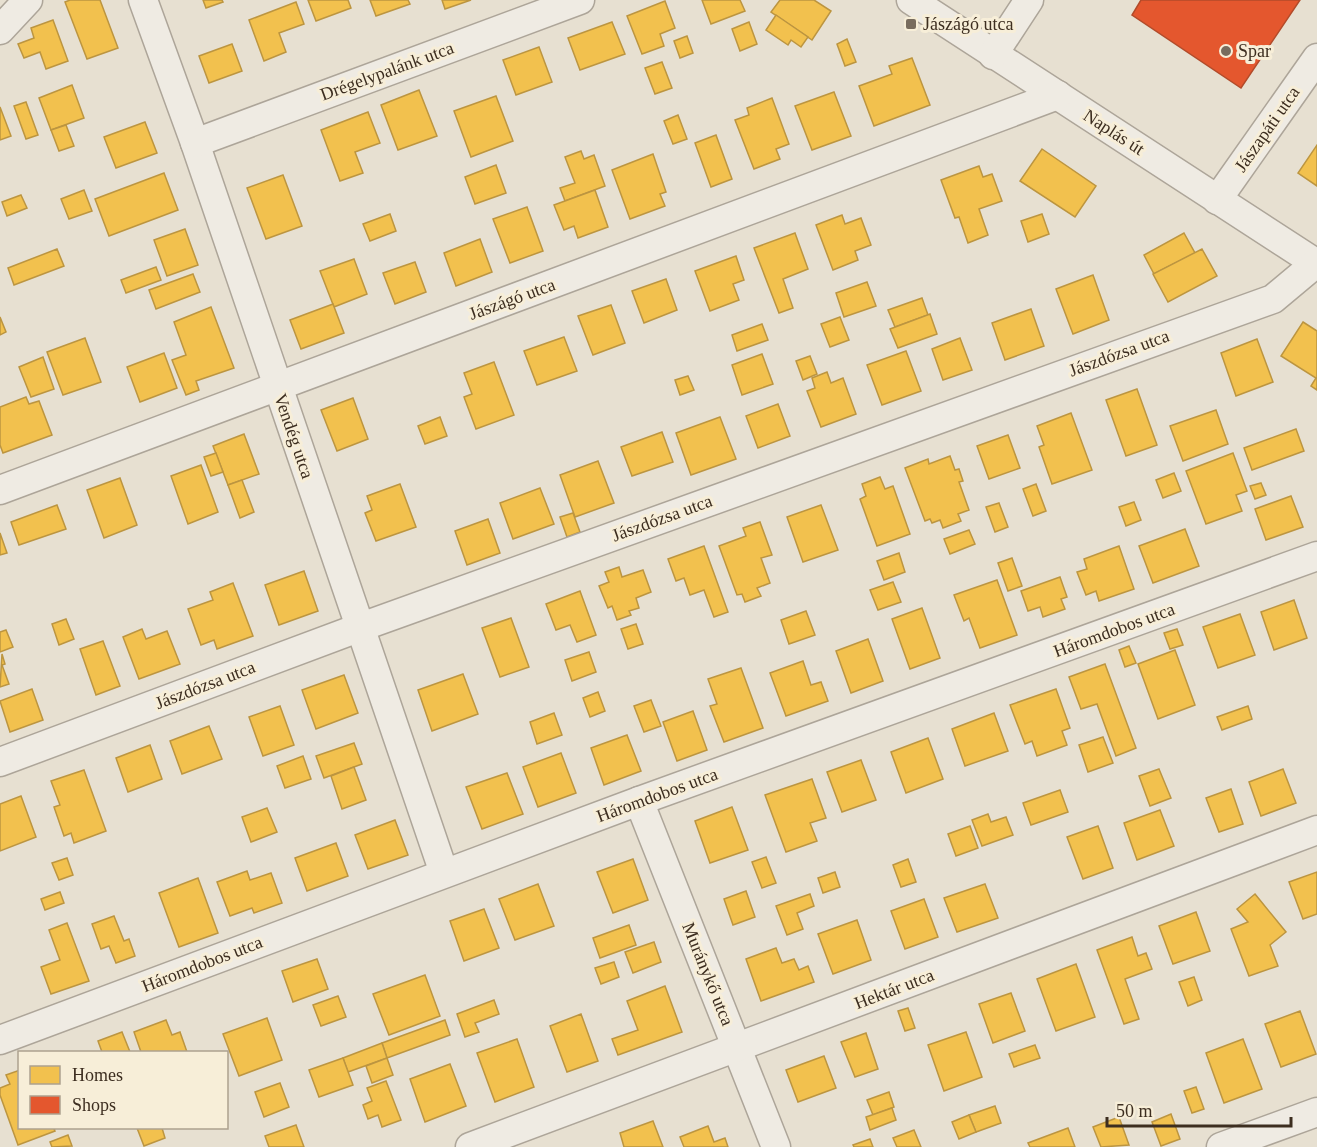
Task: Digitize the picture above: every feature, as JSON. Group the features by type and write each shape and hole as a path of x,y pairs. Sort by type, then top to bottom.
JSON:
{"street":[{"path":"0,30 28,0"},
{"name":"Vendég utca","path":"143,0 195,143 444,873"},
{"name":"Drégelypalánk utca","path":"195,143 580,0"},
{"name":"Naplás út","path":"911,0 1317,263"},
{"path":"993,55 1029,0"},
{"name":"Jászapáti utca","path":"1217,200 1317,58"},
{"name":"Jászágó utca","path":"0,490 1058,95"},
{"name":"Jászdózsa utca","path":"0,762 361,627 1273,298 1317,263"},
{"name":"Háromdobos utca","path":"0,1040 639,801 1317,556"},
{"name":"Muránykő utca","path":"639,801 776,1147"},
{"name":"Hektár utca","path":"470,1147 1317,830"},
{"path":"1221,1147 1317,1112"}],"building: Homes":[{"path":"100,0 118,48 87,59 65,2"},
{"path":"203,0 222,0 223,2 206,8"},
{"path":"308,0 348,0 351,8 316,21"},
{"path":"370,0 408,0 410,4 376,16"},
{"path":"442,0 471,0 445,9"},
{"path":"702,0 740,0 745,11 711,24"},
{"path":"780,0 814,0 831,11 812,40 771,12"},
{"path":"665,1 675,28 660,34 664,46 642,54 627,16"},
{"path":"296,2 304,24 279,33 286,52 264,61 249,20"},
{"path":"776,15 808,37 801,47 791,40 788,45 766,30"},
{"path":"53,20 68,61 46,69 40,52 24,58 18,44 34,38 31,28"},
{"path":"612,22 625,54 580,70 568,38"},
{"path":"749,22 757,44 740,51 732,29"},
{"path":"687,36 693,53 680,58 674,41"},
{"path":"847,39 856,62 845,66 837,44"},
{"path":"232,44 242,71 209,83 199,56"},
{"path":"539,47 552,82 516,95 503,60"},
{"path":"912,58 930,105 874,126 859,86 892,74 889,66"},
{"path":"662,62 672,88 655,94 645,68"},
{"path":"72,85 84,118 51,130 39,98"},
{"path":"419,90 437,136 398,150 381,105"},
{"path":"834,92 851,136 812,150 795,106"},
{"path":"496,96 513,141 471,157 454,111"},
{"path":"772,98 789,144 776,149 780,159 754,169 735,120 749,115 747,108"},
{"path":"26,102 38,135 26,139 14,106"},
{"path":"0,107 11,136 0,140"},
{"path":"368,112 380,143 355,152 363,173 340,181 321,130"},
{"path":"678,115 687,139 673,144 664,121"},
{"path":"145,122 157,153 116,168 104,137"},
{"path":"66,125 74,146 59,151 51,130"},
{"path":"716,135 732,179 711,187 695,143"},
{"path":"1317,145 1317,186 1298,173"},
{"path":"1042,149 1096,186 1075,217 1020,181"},
{"path":"581,151 584,159 594,155 605,186 565,201 560,188 575,183 565,157"},
{"path":"653,154 666,192 660,194 665,206 630,219 612,170"},
{"path":"496,165 506,193 475,204 465,177"},
{"path":"979,166 983,177 992,174 1002,201 979,209 988,235 968,243 959,217 955,218 941,180"},
{"path":"164,173 178,210 109,236 95,199"},
{"path":"283,175 302,226 266,239 247,188"},
{"path":"84,190 92,211 69,219 61,199"},
{"path":"595,190 608,227 578,238 574,226 564,230 554,205"},
{"path":"21,195 27,208 7,216 2,202"},
{"path":"527,207 543,251 510,263 493,219"},
{"path":"390,214 396,231 370,241 363,224"},
{"path":"1042,214 1049,234 1028,242 1021,221"},
{"path":"842,215 845,224 861,218 871,245 855,251 858,260 833,270 816,225"},
{"path":"185,229 198,265 167,276 154,240"},
{"path":"795,233 808,269 783,279 793,308 779,313 754,248"},
{"path":"1184,233 1195,253 1154,274 1144,255"},
{"path":"480,239 492,272 456,286 444,253"},
{"path":"57,249 64,266 14,285 8,268"},
{"path":"1202,249 1217,276 1168,302 1153,274"},
{"path":"736,256 744,280 733,284 739,300 710,311 695,271"},
{"path":"354,259 367,294 334,307 320,271"},
{"path":"415,262 426,292 395,304 383,273"},
{"path":"156,267 161,280 126,293 121,280"},
{"path":"193,274 200,292 156,309 149,290"},
{"path":"1093,275 1109,320 1073,334 1056,289"},
{"path":"666,279 677,310 644,323 632,291"},
{"path":"867,282 876,306 844,317 836,293"},
{"path":"922,298 928,315 895,327 888,310"},
{"path":"333,304 344,333 301,349 290,320"},
{"path":"611,305 625,343 593,355 578,316"},
{"path":"211,307 234,368 196,381 199,390 186,395 172,360 186,355 174,322"},
{"path":"1031,309 1044,346 1005,360 992,323"},
{"path":"930,314 937,334 898,348 890,329"},
{"path":"0,317 6,332 0,335"},
{"path":"840,317 849,340 830,347 821,324"},
{"path":"1303,322 1317,331 1317,390 1311,386 1316,378 1281,356"},
{"path":"762,324 768,340 737,351 732,335"},
{"path":"564,337 577,371 537,385 524,351"},
{"path":"85,338 101,382 63,395 47,352"},
{"path":"960,338 972,370 943,380 932,349"},
{"path":"1257,339 1273,382 1236,396 1221,353"},
{"path":"906,351 921,391 882,405 867,365"},
{"path":"164,353 177,388 140,402 127,367"},
{"path":"762,354 773,384 742,395 732,365"},
{"path":"810,356 817,374 803,380 796,361"},
{"path":"43,357 54,389 31,397 19,367"},
{"path":"494,362 514,415 476,429 464,397 472,394 464,373"},
{"path":"827,372 831,383 843,378 856,414 821,427 807,391 815,388 812,378"},
{"path":"688,376 694,390 680,395 675,380"},
{"path":"1137,389 1157,445 1126,456 1106,400"},
{"path":"26,397 29,404 39,401 52,435 3,453 0,445 0,407"},
{"path":"353,398 368,439 337,451 321,410"},
{"path":"778,404 790,436 758,448 746,416"},
{"path":"1216,410 1228,444 1183,461 1170,426"},
{"path":"1071,413 1092,470 1052,484 1039,447 1044,445 1037,426"},
{"path":"440,417 447,436 425,444 418,426"},
{"path":"720,417 736,459 691,475 676,433"},
{"path":"1296,429 1304,451 1252,470 1244,448"},
{"path":"662,432 673,462 632,476 621,447"},
{"path":"244,434 259,474 228,485 213,446"},
{"path":"1008,435 1020,468 989,479 977,446"},
{"path":"216,453 223,472 211,476 204,457"},
{"path":"1233,453 1247,491 1236,495 1242,511 1206,524 1186,471"},
{"path":"950,456 955,470 959,469 963,481 959,482 969,510 958,514 961,521 943,528 940,520 932,523 930,519 925,521 905,468 928,459 929,464"},
{"path":"598,461 614,503 575,517 560,475"},
{"path":"201,465 218,512 188,524 171,476"},
{"path":"1174,473 1181,491 1163,498 1156,480"},
{"path":"880,477 885,489 893,486 910,534 877,546 860,499 866,496 862,484"},
{"path":"120,478 137,525 104,538 87,490"},
{"path":"242,480 254,512 240,518 228,485"},
{"path":"1261,483 1266,495 1255,499 1250,486"},
{"path":"400,484 416,527 376,541 365,513 372,510 367,496"},
{"path":"1036,484 1046,511 1033,516 1023,489"},
{"path":"540,488 554,524 513,539 500,503"},
{"path":"1291,496 1303,527 1266,540 1255,509"},
{"path":"1134,502 1141,520 1126,526 1119,507"},
{"path":"999,503 1008,527 995,532 986,507"},
{"path":"57,505 66,529 19,545 11,522"},
{"path":"821,505 838,550 803,562 787,517"},
{"path":"573,513 580,532 567,537 560,517"},
{"path":"488,519 500,553 467,565 455,531"},
{"path":"760,522 772,555 761,558 770,583 757,588 761,596 745,602 742,594 737,595 719,546 746,536 743,528"},
{"path":"1185,529 1199,566 1153,583 1139,546"},
{"path":"969,530 975,544 950,554 944,539"},
{"path":"0,533 7,553 0,555"},
{"path":"704,546 728,612 714,617 704,590 690,595 684,578 676,581 668,559"},
{"path":"1119,546 1134,589 1099,601 1096,591 1086,595 1077,572 1087,569 1084,559"},
{"path":"899,553 905,572 884,580 877,561"},
{"path":"1012,558 1022,586 1008,591 998,563"},
{"path":"619,567 622,577 643,570 651,592 636,598 639,608 629,611 631,615 617,620 612,606 608,608 599,586 609,582 605,572"},
{"path":"304,571 318,611 279,625 265,585"},
{"path":"1060,577 1067,597 1061,599 1065,609 1043,617 1040,607 1028,611 1021,591"},
{"path":"997,580 1017,635 980,648 969,618 964,621 954,595"},
{"path":"893,582 901,602 878,610 870,590"},
{"path":"233,583 253,636 217,649 214,640 201,645 188,609 213,600 210,592"},
{"path":"580,591 596,635 577,642 570,625 556,630 546,604"},
{"path":"1294,600 1307,638 1274,650 1261,612"},
{"path":"922,608 940,658 910,669 892,619"},
{"path":"806,611 815,635 789,644 781,620"},
{"path":"1240,614 1255,655 1218,668 1203,627"},
{"path":"511,618 529,667 500,677 482,628"},
{"path":"66,619 74,639 59,645 52,624"},
{"path":"636,624 643,644 628,649 621,629"},
{"path":"142,629 146,639 167,631 180,664 139,679 123,637"},
{"path":"1177,629 1183,645 1170,649 1164,633"},
{"path":"6,630 13,647 0,652 0,632"},
{"path":"868,639 883,681 851,693 836,651"},
{"path":"103,641 120,686 96,695 80,649"},
{"path":"1129,646 1136,663 1125,667 1119,650"},
{"path":"1175,650 1195,705 1158,719 1138,664"},
{"path":"589,652 596,672 572,681 565,660"},
{"path":"2,654 5,664 2,665 9,684 0,687"},
{"path":"803,661 811,685 821,682 828,701 786,716 770,673"},
{"path":"1105,664 1136,748 1116,756 1097,704 1081,709 1069,677"},
{"path":"741,668 763,728 724,742 710,706 717,704 708,679"},
{"path":"463,674 478,714 432,731 418,690"},
{"path":"344,675 358,713 316,729 302,690"},
{"path":"32,689 43,720 10,732 0,701"},
{"path":"1056,689 1070,728 1062,731 1067,745 1037,756 1032,741 1025,744 1010,705"},
{"path":"598,692 605,711 590,717 583,698"},
{"path":"651,700 661,726 644,732 634,706"},
{"path":"280,706 294,745 263,756 249,717"},
{"path":"1248,706 1252,719 1222,730 1217,717"},
{"path":"693,711 707,750 677,761 663,722"},
{"path":"554,713 562,735 537,744 530,722"},
{"path":"994,713 1008,751 965,766 952,729"},
{"path":"209,726 222,759 182,774 170,741"},
{"path":"627,735 641,771 604,785 591,748"},
{"path":"1103,737 1113,763 1088,772 1079,745"},
{"path":"928,738 943,779 906,793 891,752"},
{"path":"354,743 362,764 324,778 316,756"},
{"path":"150,745 162,779 128,792 116,758"},
{"path":"561,753 576,793 538,807 523,767"},
{"path":"303,756 311,779 285,788 277,766"},
{"path":"861,760 876,800 842,812 827,772"},
{"path":"354,767 366,800 342,809 331,776"},
{"path":"1159,769 1171,798 1150,806 1139,776"},
{"path":"1283,769 1296,803 1261,816 1249,782"},
{"path":"84,770 106,831 74,843 71,833 64,836 54,807 60,805 51,781"},
{"path":"507,773 523,814 482,829 466,787"},
{"path":"812,779 826,818 810,823 817,841 786,852 765,795"},
{"path":"1231,789 1243,824 1219,832 1206,798"},
{"path":"1060,790 1068,812 1031,825 1023,803"},
{"path":"21,796 36,837 0,851 0,804"},
{"path":"732,807 748,850 710,863 695,821"},
{"path":"267,808 277,832 251,842 242,817"},
{"path":"1160,810 1174,846 1137,860 1124,823"},
{"path":"988,814 991,822 1006,817 1013,835 982,846 972,820"},
{"path":"395,820 408,855 368,869 355,835"},
{"path":"970,826 978,848 956,856 948,834"},
{"path":"1098,826 1113,868 1083,879 1067,837"},
{"path":"336,843 348,876 307,891 295,858"},
{"path":"766,857 776,883 762,888 752,862"},
{"path":"67,858 73,875 59,880 52,863"},
{"path":"633,859 648,900 613,913 597,872"},
{"path":"908,859 916,882 901,887 893,865"},
{"path":"247,871 250,880 271,873 282,903 254,913 252,908 230,916 217,882"},
{"path":"835,872 840,887 823,893 818,878"},
{"path":"1317,872 1317,914 1303,919 1289,882"},
{"path":"198,878 218,933 179,947 159,893"},
{"path":"538,884 554,926 515,940 499,899"},
{"path":"985,884 998,918 957,932 944,898"},
{"path":"746,891 755,917 733,925 724,899"},
{"path":"60,892 64,903 45,910 41,899"},
{"path":"810,894 814,906 797,913 803,929 787,935 776,906"},
{"path":"1255,894 1286,932 1270,945 1278,966 1249,976 1231,929 1248,922 1237,909"},
{"path":"924,899 938,937 905,949 891,911"},
{"path":"484,909 499,948 464,961 450,921"},
{"path":"1196,912 1210,951 1173,964 1159,926"},
{"path":"114,916 124,941 129,939 135,956 116,963 109,946 101,949 92,924"},
{"path":"857,920 871,960 833,974 818,934"},
{"path":"67,923 89,981 51,994 41,967 60,960 49,930"},
{"path":"629,925 636,945 600,958 593,938"},
{"path":"1132,937 1138,956 1146,953 1152,969 1125,979 1139,1019 1124,1024 1097,950"},
{"path":"654,942 661,962 633,973 625,952"},
{"path":"776,948 782,963 794,959 799,970 808,966 814,982 761,1001 746,959"},
{"path":"317,959 328,989 293,1002 282,971"},
{"path":"614,962 619,977 601,984 595,968"},
{"path":"1076,964 1095,1017 1056,1031 1037,979"},
{"path":"425,975 440,1016 389,1035 373,994"},
{"path":"1194,977 1202,1000 1188,1006 1179,982"},
{"path":"665,986 682,1032 618,1055 612,1039 638,1030 627,1001"},
{"path":"1011,993 1025,1031 993,1043 979,1004"},
{"path":"338,996 346,1017 321,1026 313,1005"},
{"path":"494,1000 499,1014 475,1023 479,1032 465,1037 457,1014"},
{"path":"908,1008 915,1028 905,1031 898,1011"},
{"path":"1300,1011 1316,1054 1281,1067 1265,1024"},
{"path":"581,1014 598,1061 567,1072 550,1026"},
{"path":"267,1018 282,1060 239,1076 223,1034"},
{"path":"166,1020 172,1035 180,1032 187,1051 141,1051 134,1032"},
{"path":"445,1020 450,1035 387,1058 382,1043"},
{"path":"122,1032 130,1051 102,1051 98,1041"},
{"path":"966,1032 982,1077 944,1091 928,1045"},
{"path":"866,1033 878,1069 855,1077 841,1042"},
{"path":"517,1039 534,1087 495,1102 477,1053"},
{"path":"1243,1039 1262,1089 1224,1103 1206,1053"},
{"path":"382,1043 387,1058 348,1072 343,1058"},
{"path":"1035,1045 1040,1058 1014,1067 1009,1054"},
{"path":"824,1056 836,1088 798,1102 786,1070"},
{"path":"343,1058 353,1085 319,1097 309,1070"},
{"path":"387,1058 393,1075 372,1083 366,1066"},
{"path":"450,1064 466,1106 425,1122 410,1079"},
{"path":"18,1071 18,1129 54,1129 55,1131 18,1145 0,1095 0,1088 10,1084 6,1075"},
{"path":"386,1081 401,1120 382,1127 378,1115 368,1119 363,1105 372,1101 367,1088"},
{"path":"280,1083 289,1107 264,1117 255,1092"},
{"path":"1196,1087 1204,1109 1192,1113 1184,1091"},
{"path":"889,1092 894,1107 873,1115 867,1100"},
{"path":"995,1106 1001,1123 976,1132 969,1115"},
{"path":"892,1108 896,1120 870,1130 866,1117"},
{"path":"1171,1114 1180,1139 1161,1146 1152,1122"},
{"path":"969,1115 976,1132 959,1139 952,1122"},
{"path":"1119,1117 1129,1145 1101,1147 1093,1127"},
{"path":"653,1121 663,1147 624,1147 620,1133"},
{"path":"296,1125 304,1147 269,1147 265,1136"},
{"path":"708,1126 714,1142 725,1138 728,1147 684,1147 680,1137"},
{"path":"1068,1128 1075,1147 1030,1147 1028,1143"},
{"path":"137,1129 162,1129 165,1138 144,1146"},
{"path":"914,1130 921,1147 897,1147 893,1138"},
{"path":"68,1135 72,1146 52,1147 50,1142"},
{"path":"870,1139 873,1147 854,1147 853,1145"}],"building: Shops":[{"name":"Spar","path":"1141,0 1300,0 1241,88 1132,15"}],"place":[{"name":"Jászágó utca","path":"911,24"},
{"name":"Spar","path":"1226,51"}]}
